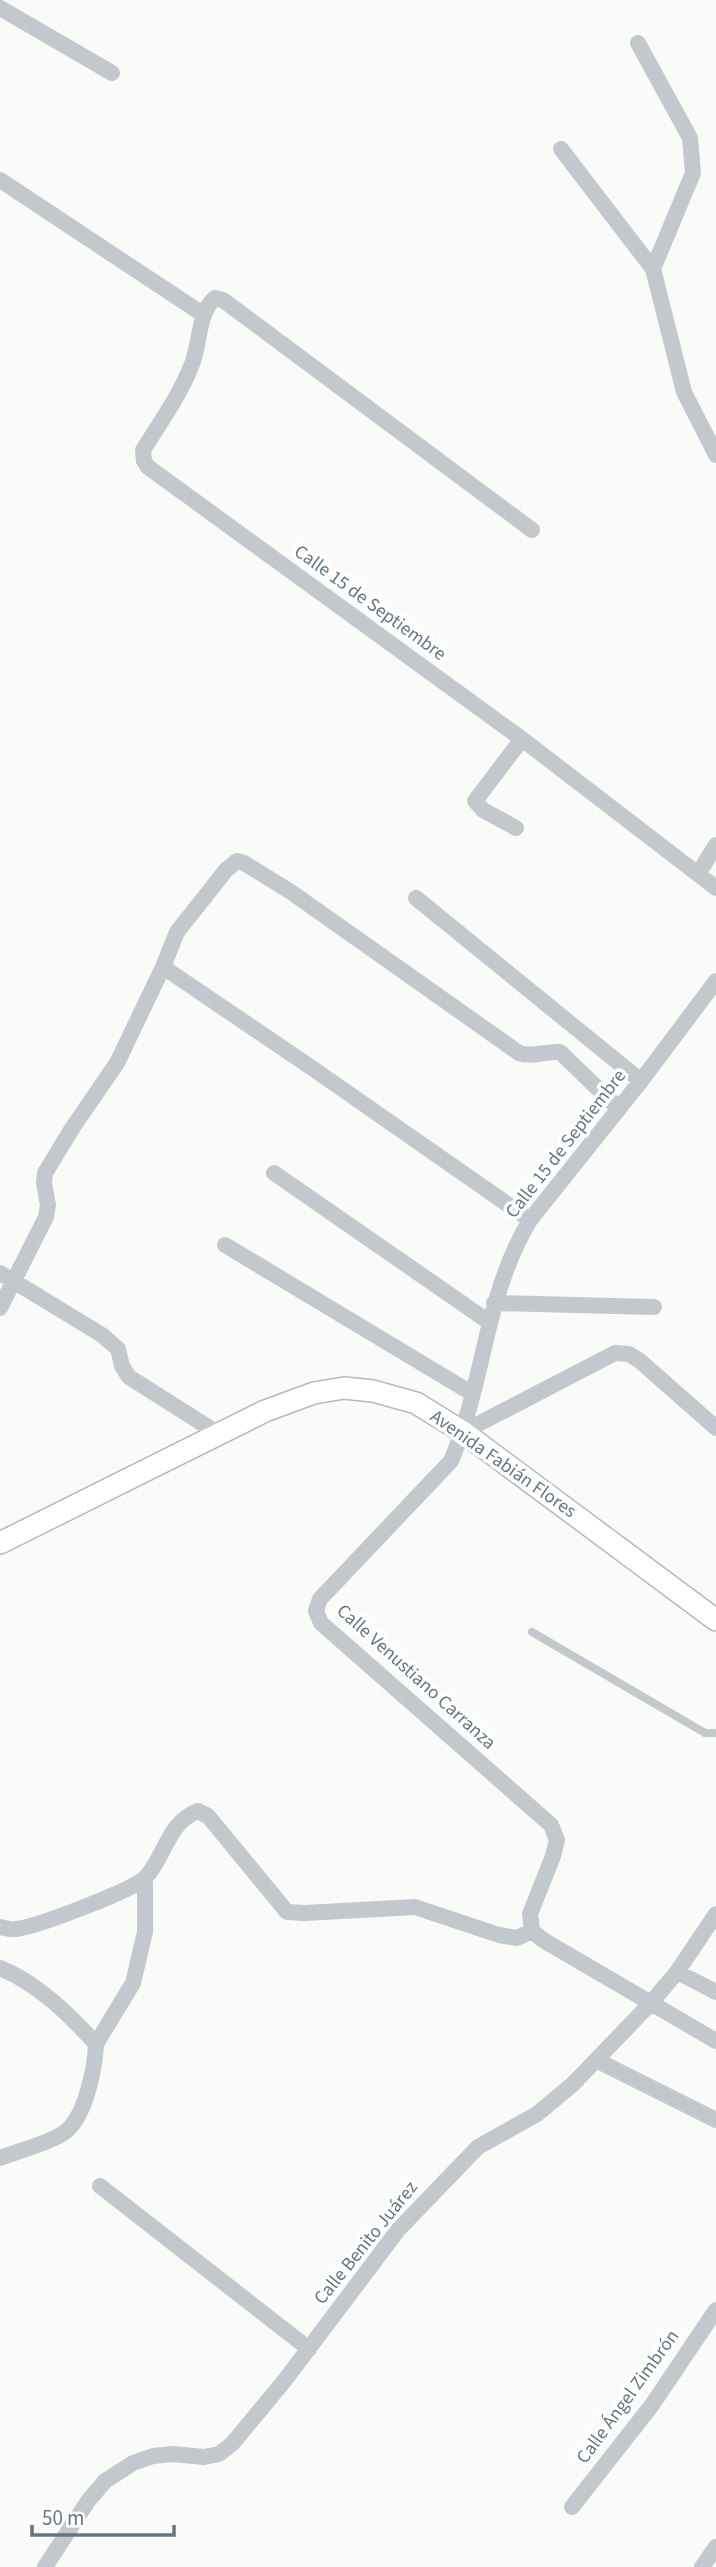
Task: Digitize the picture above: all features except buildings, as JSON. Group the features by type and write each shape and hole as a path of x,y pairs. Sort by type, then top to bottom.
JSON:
{"main road":[{"name":"Avenida Fabián Flores","path":"0,1543 265,1410 314,1393 344,1388 373,1391 416,1403 463,1432 716,1620"}],"street":[{"path":"0,8 112,73"},
{"path":"638,43 690,138 693,173 653,269"},
{"path":"561,149 653,269 684,392 716,455"},
{"path":"0,180 204,315"},
{"name":"Calle 15 de Septiembre","path":"532,530 223,300 215,298 204,315 191,366 143,450 144,461 148,467 522,739 716,888"},
{"path":"516,828 483,810 475,801 522,739"},
{"path":"698,874 716,845"},
{"path":"0,1308 7,1277 46,1217 48,1205 45,1173 117,1063 177,932 231,864 237,861 291,892 519,1054 530,1057 548,1051 560,1052 619,1109"},
{"path":"416,898 641,1081"},
{"path":"163,967 530,1220"},
{"name":"Calle 15 de Septiembre","path":"463,1432 494,1303 509,1258 530,1220 641,1081 716,981"},
{"path":"274,1173 489,1322"},
{"path":"225,1245 473,1394"},
{"path":"7,1277 102,1335 118,1349 122,1366 129,1377 219,1434"},
{"path":"494,1303 654,1307"},
{"path":"463,1432 615,1353 629,1353 640,1361 716,1428"},
{"name":"Calle Venustiano Carranza","path":"463,1432 451,1461 320,1599 316,1611 321,1623 551,1825 557,1840 530,1914 532,1931"},
{"path":"0,2158 65,2134 82,2109 94,2071 96,2044 133,1983 145,1932 145,1879 177,1825 186,1816 198,1811 208,1816 287,1912 415,1907 517,1938 532,1931 650,2004 716,2041"},
{"path":"0,1927 15,1929 83,1908 145,1879"},
{"name":"Calle Benito Juárez","path":"45,2567 88,2501 105,2481 133,2463 153,2456 173,2454 204,2457 219,2454 232,2444 252,2423 398,2231 478,2147 537,2114 573,2084 677,1972 716,1914"},
{"path":"0,1968 38,1989 96,2044"},
{"path":"677,1972 716,1992"},
{"path":"596,2060 716,2120"},
{"path":"100,2186 309,2349"},
{"name":"Calle Ángel Zimbrón","path":"572,2507 652,2405 716,2310"},
{"path":"702,2567 716,2547"}],"lane":[{"path":"532,1632 705,1733 716,1734"}]}
